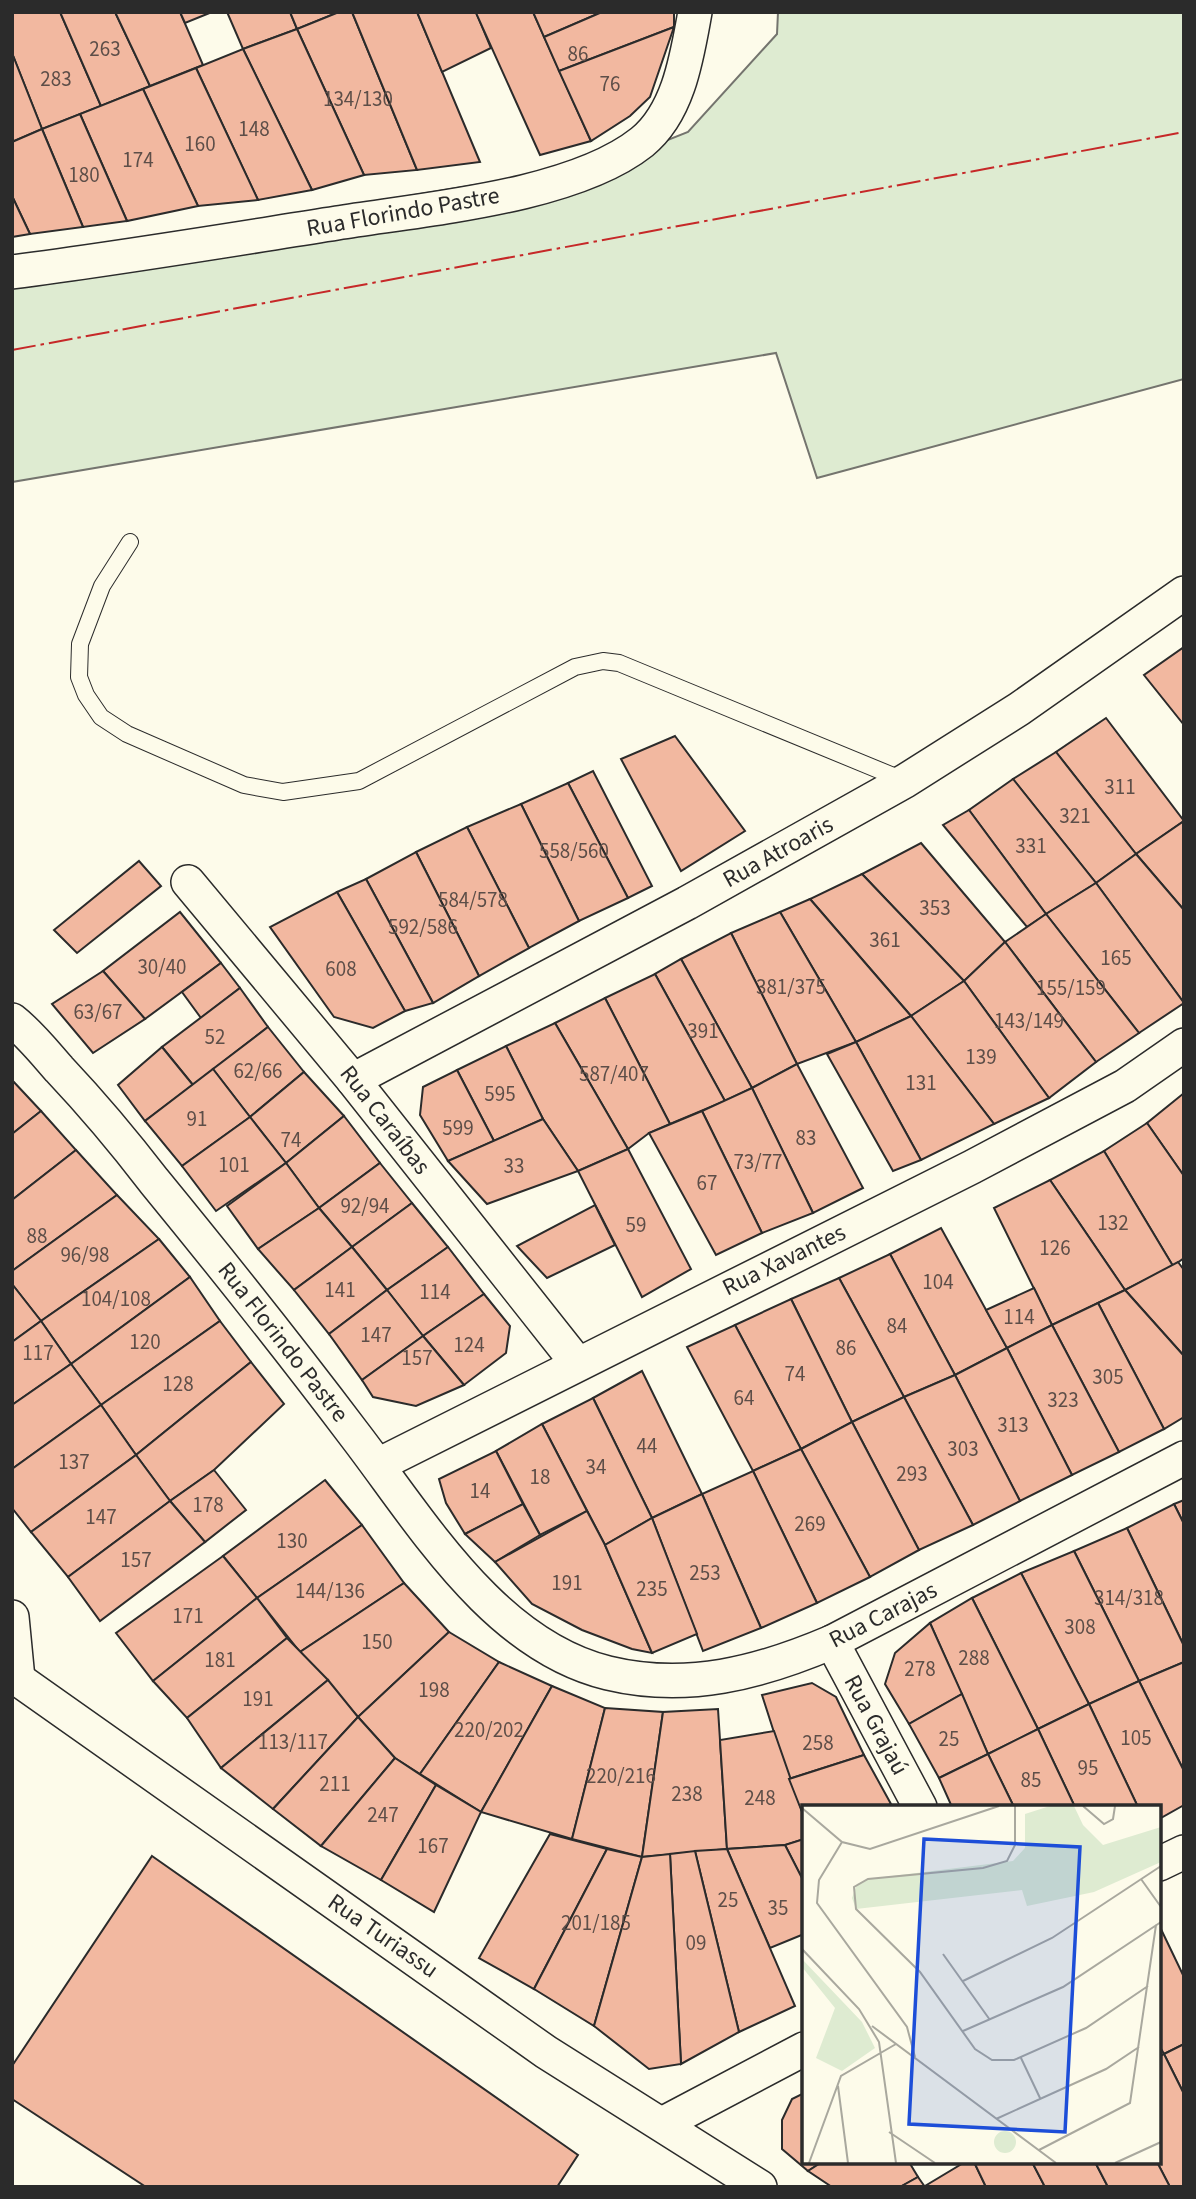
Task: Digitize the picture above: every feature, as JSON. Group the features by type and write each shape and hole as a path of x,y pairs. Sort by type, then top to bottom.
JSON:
{"street":[{"name":"Rua Florindo Pastre","path":"12,272 459,204 568,181 610,163 643,141 666,111 685,68 695,12"},
{"name":"Rua Atroaris","path":"354,1080 687,904 905,781 1020,709 1184,593"},
{"name":"Rua Caraíbas","path":"188,882 354,1080 577,1363"},
{"name":"Rua Florindo Pastre","path":"12,1020 100,1113 477,1594 523,1631 561,1654"},
{"name":"Rua Xavantes","path":"378,1465 984,1160 1125,1086 1184,1045"},
{"name":"Rua Carajas","path":"561,1654 606,1673 675,1682 732,1676 781,1664 832,1642 1184,1458"},
{"path":"12,1616 15,1677"},
{"name":"Rua Grajaú","path":"832,1642 919,1805"},
{"name":"Rua Turiassu","path":"15,1677 547,2052 760,2187"},
{"path":"1161,1863 1184,1852"},
{"path":"662,2124 802,2050"}],"lane":[{"path":"130,542 102,586 80,644 79,677 86,695 101,717 127,734 244,785 284,792 359,781 575,667 603,661 619,663 905,781"}],"green space":[{"path":"778,12 1184,12 1184,379 817,478 776,353 12,482 12,261 610,163 688,132 777,34"}],"building":[{"path":"12,12 60,12 101,106 42,129 12,53"},
{"path":"60,12 115,12 150,86 101,106"},
{"path":"115,12 180,12 203,65 150,86"},
{"path":"180,12 212,12 185,23"},
{"path":"227,12 290,12 297,29 243,49"},
{"path":"290,12 339,12 297,29"},
{"path":"339,12 352,12 417,170 364,175 297,29"},
{"path":"352,12 417,12 480,162 417,170"},
{"path":"417,12 476,12 491,48 442,72"},
{"path":"533,12 591,141 540,155 476,13"},
{"path":"533,12 602,12 544,37"},
{"path":"602,12 674,12 674,27 559,71 544,37"},
{"path":"674,27 650,97 630,116 591,141 559,71"},
{"path":"297,29 364,175 312,190 243,49"},
{"path":"243,49 312,190 258,200 196,68"},
{"path":"12,53 42,129 12,142"},
{"path":"196,68 258,200 198,206 143,89"},
{"path":"143,89 198,206 127,221 80,114"},
{"path":"80,114 127,221 83,227 42,129"},
{"path":"42,129 83,227 30,234 12,196 12,142"},
{"path":"12,196 30,234 12,237"},
{"path":"1184,647 1184,725 1144,675"},
{"path":"1106,718 1184,821 1136,854 1056,752"},
{"path":"675,736 745,831 681,871 621,759"},
{"path":"1056,752 1136,854 1096,883 1013,779"},
{"path":"593,771 652,886 628,898 568,783"},
{"path":"1013,779 1096,883 1046,914 969,810"},
{"path":"568,783 628,898 579,921 521,804"},
{"path":"521,804 579,921 529,948 467,827"},
{"path":"969,810 1046,914 1027,927 943,825"},
{"path":"1184,821 1184,910 1136,854"},
{"path":"467,827 529,948 479,976 416,852"},
{"path":"921,843 1005,942 964,981 862,874"},
{"path":"416,852 479,976 433,1003 366,879"},
{"path":"1136,854 1184,910 1184,1003 1096,883"},
{"path":"139,861 161,886 77,953 54,930"},
{"path":"862,874 964,981 911,1016 810,899"},
{"path":"366,879 433,1003 405,1011 337,892"},
{"path":"1096,883 1184,1003 1139,1033 1046,914"},
{"path":"337,892 405,1011 373,1028 334,1017 270,927"},
{"path":"810,899 911,1016 856,1042 780,912"},
{"path":"180,912 221,963 145,1019 103,971"},
{"path":"780,912 856,1042 797,1064 731,933"},
{"path":"1046,914 1139,1033 1096,1062 1005,942"},
{"path":"731,933 797,1064 752,1088 681,959"},
{"path":"1005,942 1096,1062 1049,1098 964,981"},
{"path":"681,959 752,1088 725,1101 655,974"},
{"path":"221,963 240,988 201,1018 182,992"},
{"path":"103,971 145,1019 93,1053 52,1004"},
{"path":"655,974 725,1101 670,1124 605,998"},
{"path":"964,981 1049,1098 994,1124 911,1016"},
{"path":"240,988 268,1027 193,1085 162,1047"},
{"path":"605,998 670,1124 649,1133 628,1149 555,1023"},
{"path":"911,1016 994,1124 921,1160 856,1042"},
{"path":"555,1023 628,1149 578,1171 543,1119 506,1046"},
{"path":"268,1027 304,1072 250,1117 213,1069"},
{"path":"856,1042 921,1160 893,1171 827,1054"},
{"path":"506,1046 543,1119 494,1141 457,1070"},
{"path":"162,1047 193,1085 145,1121 118,1085"},
{"path":"797,1064 863,1188 813,1213 752,1088"},
{"path":"213,1069 250,1117 182,1166 145,1121"},
{"path":"457,1070 494,1141 448,1161 420,1115 423,1087"},
{"path":"304,1072 344,1116 286,1163 250,1117"},
{"path":"12,1080 41,1111 12,1134"},
{"path":"752,1088 813,1213 762,1233 702,1111"},
{"path":"1184,1093 1184,1176 1147,1123"},
{"path":"41,1111 76,1150 12,1200 12,1134"},
{"path":"702,1111 762,1233 716,1255 649,1133"},
{"path":"344,1116 380,1163 319,1208 286,1163"},
{"path":"250,1117 286,1163 216,1211 182,1166"},
{"path":"543,1119 578,1171 487,1204 448,1161"},
{"path":"1147,1123 1184,1176 1184,1258 1173,1266 1104,1151"},
{"path":"628,1149 691,1269 642,1297 578,1171"},
{"path":"76,1150 117,1195 12,1271 12,1200"},
{"path":"1104,1151 1173,1266 1125,1290 1050,1180"},
{"path":"286,1163 319,1208 258,1249 227,1206"},
{"path":"380,1163 412,1203 352,1247 319,1208"},
{"path":"1050,1180 1125,1290 1052,1325 994,1208"},
{"path":"117,1195 159,1239 41,1321 12,1284 12,1271"},
{"path":"412,1203 448,1247 387,1290 352,1247"},
{"path":"595,1205 615,1245 547,1278 517,1246"},
{"path":"319,1208 352,1247 294,1290 258,1249"},
{"path":"941,1228 1007,1348 955,1375 890,1254"},
{"path":"159,1239 190,1277 71,1364 41,1321"},
{"path":"352,1247 387,1290 329,1334 294,1290"},
{"path":"448,1247 484,1294 423,1336 387,1290"},
{"path":"890,1254 955,1375 904,1397 839,1278"},
{"path":"1178,1262 1184,1270 1184,1356 1125,1290"},
{"path":"190,1277 220,1321 101,1405 71,1364"},
{"path":"839,1278 904,1397 852,1422 791,1299"},
{"path":"12,1284 41,1321 12,1342"},
{"path":"1034,1288 1052,1325 1007,1348 986,1310"},
{"path":"387,1290 423,1336 362,1380 329,1334"},
{"path":"1125,1290 1184,1356 1184,1417 1164,1429 1098,1303"},
{"path":"484,1294 510,1326 506,1353 464,1385 423,1336"},
{"path":"791,1299 852,1422 801,1449 735,1325"},
{"path":"1098,1303 1164,1429 1119,1452 1052,1325"},
{"path":"41,1321 71,1364 12,1405 12,1342"},
{"path":"220,1321 251,1362 136,1455 101,1405"},
{"path":"735,1325 801,1449 753,1471 687,1347"},
{"path":"1052,1325 1119,1452 1072,1475 1007,1348"},
{"path":"423,1336 464,1385 416,1406 373,1397 362,1380"},
{"path":"1007,1348 1072,1475 1020,1501 955,1375"},
{"path":"251,1362 284,1404 214,1470 170,1501 136,1455"},
{"path":"71,1364 101,1405 12,1469 12,1405"},
{"path":"642,1371 702,1494 652,1518 593,1398"},
{"path":"955,1375 1020,1501 973,1525 904,1397"},
{"path":"904,1397 973,1525 919,1550 852,1422"},
{"path":"593,1398 652,1518 605,1545 542,1424"},
{"path":"101,1405 136,1455 31,1532 12,1508 12,1469"},
{"path":"852,1422 919,1550 870,1577 801,1449"},
{"path":"542,1424 587,1511 540,1535 496,1451"},
{"path":"801,1449 870,1577 817,1603 753,1471"},
{"path":"496,1451 523,1504 465,1534 446,1503 439,1479"},
{"path":"136,1455 170,1501 68,1577 31,1532"},
{"path":"214,1470 246,1510 205,1542 170,1501"},
{"path":"753,1471 817,1603 761,1628 702,1494"},
{"path":"325,1480 362,1525 257,1598 223,1556"},
{"path":"702,1494 761,1628 703,1651 652,1518"},
{"path":"1184,1500 1184,1524 1174,1504"},
{"path":"170,1501 205,1542 100,1621 68,1577"},
{"path":"523,1504 540,1535 495,1562 465,1534"},
{"path":"1174,1504 1184,1524 1184,1646 1127,1528"},
{"path":"587,1511 605,1545 652,1653 632,1649 582,1630 532,1604 495,1562"},
{"path":"652,1518 697,1634 652,1653 605,1545"},
{"path":"362,1525 404,1583 300,1652 257,1598"},
{"path":"1127,1528 1184,1646 1184,1662 1139,1681 1074,1551"},
{"path":"1074,1551 1139,1681 1089,1704 1021,1573"},
{"path":"223,1556 257,1598 153,1681 116,1633"},
{"path":"1021,1573 1089,1704 1038,1729 972,1598"},
{"path":"404,1583 449,1632 358,1717 300,1652"},
{"path":"257,1598 287,1638 187,1718 153,1681"},
{"path":"972,1598 1038,1729 988,1754 930,1623"},
{"path":"930,1623 962,1694 909,1724 885,1684 895,1653"},
{"path":"449,1632 499,1662 420,1774 395,1758 358,1717"},
{"path":"287,1638 328,1680 221,1768 187,1718"},
{"path":"499,1662 552,1686 481,1812 420,1774"},
{"path":"1184,1662 1184,1771 1139,1681"},
{"path":"328,1680 358,1717 273,1809 221,1768"},
{"path":"1139,1681 1184,1771 1184,1805 1161,1818 1161,1805 1137,1805 1089,1704"},
{"path":"812,1683 836,1697 864,1755 789,1779 762,1695"},
{"path":"552,1686 605,1708 572,1839 481,1812"},
{"path":"962,1694 988,1754 939,1778 909,1724"},
{"path":"1089,1704 1137,1805 1074,1805 1038,1729"},
{"path":"605,1708 663,1712 642,1857 572,1839"},
{"path":"718,1709 727,1849 642,1857 663,1712"},
{"path":"358,1717 395,1758 321,1846 273,1809"},
{"path":"1038,1729 1074,1805 1013,1805 988,1754"},
{"path":"774,1731 802,1811 802,1840 785,1845 727,1849 720,1740"},
{"path":"988,1754 1013,1805 951,1805 939,1778"},
{"path":"864,1755 891,1804 802,1805 802,1812 789,1779"},
{"path":"395,1758 436,1785 381,1880 321,1846"},
{"path":"436,1785 481,1812 434,1912 381,1880"},
{"path":"550,1834 607,1849 534,1989 479,1958"},
{"path":"802,1840 802,1878 785,1845"},
{"path":"785,1845 802,1878 802,1935 770,1948 727,1849"},
{"path":"607,1849 642,1857 594,2026 534,1989"},
{"path":"727,1849 795,2006 739,2032 695,1851"},
{"path":"695,1851 739,2032 681,2064 670,1854"},
{"path":"670,1854 681,2064 649,2069 594,2026 642,1857"},
{"path":"152,1856 578,2155 557,2187 146,2187 12,2099 12,2066"},
{"path":"1161,1929 1184,1977 1184,2044 1164,2054 1161,2049"},
{"path":"1184,2044 1184,2094 1164,2054"},
{"path":"1164,2054 1184,2094 1184,2187 1170,2187 1158,2164 1161,2164 1161,2056"},
{"path":"802,2094 802,2164 819,2164 808,2171 782,2149 782,2120 792,2099"},
{"path":"819,2164 910,2164 918,2177 900,2187 832,2187 808,2171"},
{"path":"962,2164 975,2164 986,2187 925,2186"},
{"path":"975,2164 1033,2164 1045,2187 986,2187"},
{"path":"1033,2164 1096,2164 1108,2187 1045,2187"},
{"path":"1096,2164 1158,2164 1170,2187 1108,2187"},
{"path":"918,2177 925,2187 900,2187"}],"power":[{"path":"12,350 1184,132"}]}
